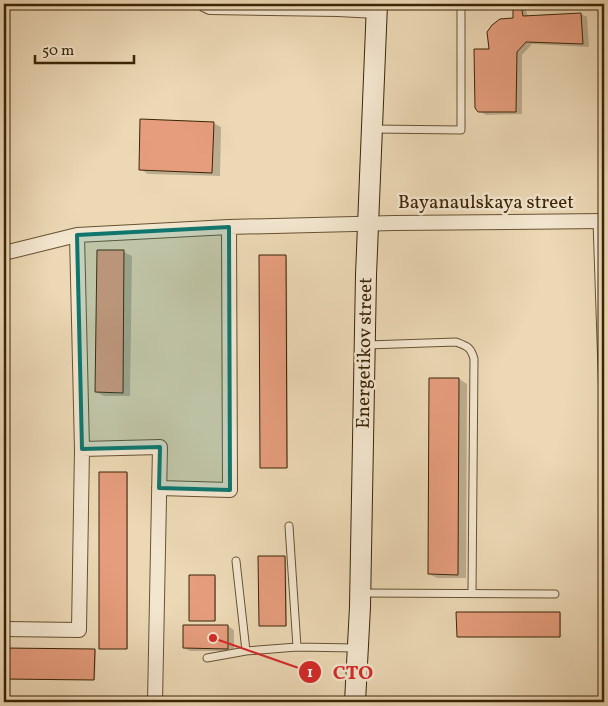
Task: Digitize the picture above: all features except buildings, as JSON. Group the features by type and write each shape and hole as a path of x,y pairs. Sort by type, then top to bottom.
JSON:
{"main road":[{"name":"Energetikov street","path":"355,702 360,593 366,275 377,8"}],"street":[{"path":"204,4 210,7 377,8"},
{"name":"Bayanaulskaya street","path":"4,253 77,235 229,227 601,221"},
{"path":"159,488 230,490 229,227"},
{"path":"4,629 79,630 82,449 77,235"},
{"path":"82,449 160,447 155,702"}],"lane":[{"path":"371,129 461,130 461,4"},
{"path":"601,221 604,429"},
{"path":"365,345 456,342 465,345 472,351 474,359 472,593"},
{"path":"289,526 297,647"},
{"path":"236,561 246,651"},
{"path":"360,593 555,594"},
{"path":"207,658 246,651 297,647 358,648"}],"highlighted area":[{"path":"229,227 230,490 159,488 160,447 82,449 77,235"}],"place":[{"name":"СТО","path":"213,638"}]}
